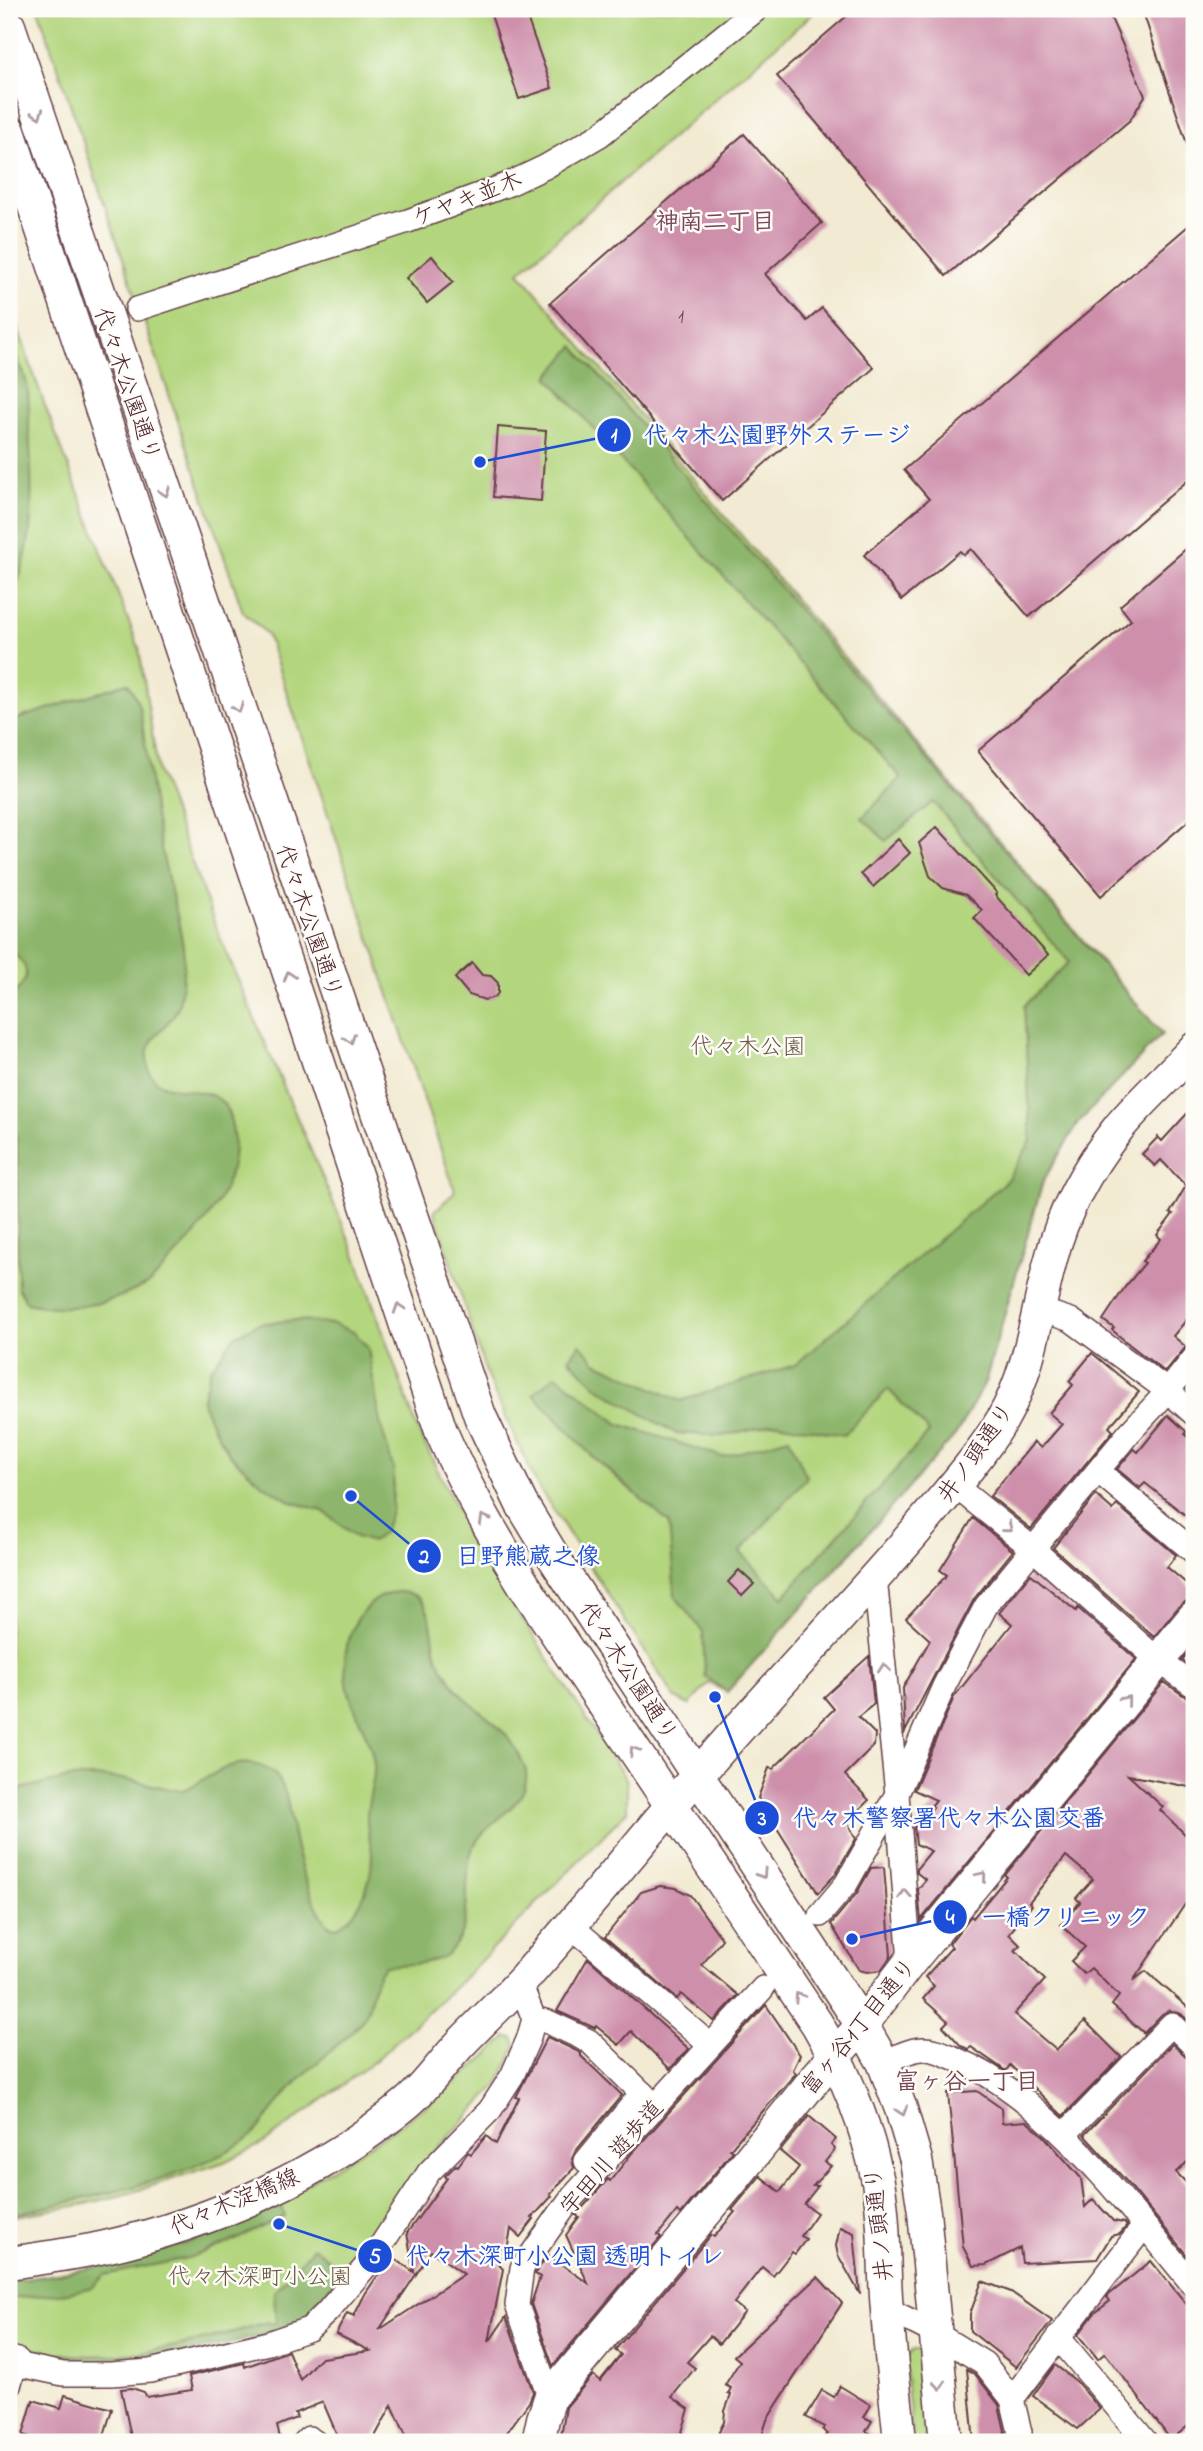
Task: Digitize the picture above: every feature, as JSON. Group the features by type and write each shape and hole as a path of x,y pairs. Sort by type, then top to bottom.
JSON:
{"main road":[{"name":"代々木公園通り","path":"9,26 143,429 480,1416 521,1503 556,1561 698,1776"},
{"name":"代々木公園通り","path":"9,131 441,1431 487,1525 672,1807"},
{"name":"井ノ頭通り","path":"900,2442 878,2183 852,2090 835,2055 672,1807 875,1578 987,1443 1004,1417 1021,1382 1051,1256 1071,1204 1094,1162 1121,1125 1194,1049"},
{"name":"富ヶ谷1丁目通り","path":"538,2442 542,2419 550,2398 862,2025 910,1962 1194,1617"},
{"name":"井ノ頭通り","path":"698,1776 862,2025 883,2062 901,2109 916,2160 924,2212 946,2442"},
{"name":"代々木淀橋線","path":"9,2263 91,2250 148,2236 248,2200 294,2178 340,2150 406,2103 428,2083 458,2046 520,1983 672,1807"},
{"name":"代々木淀橋線","path":"9,2245 113,2227 195,2203 242,2184 333,2135 421,2068 458,2046"}],"street":[{"name":"ケヤキ並木","path":"137,309 408,221 509,184 545,167 600,135 757,9"},
{"path":"1040,1310 1071,1320 1168,1391 1194,1414"},
{"path":"820,1915 846,1884 897,1794 944,1686 986,1606 1194,1358"},
{"path":"1098,1471 1194,1552"},
{"path":"954,1485 1032,1549 1158,1660 1194,1686"},
{"path":"875,1578 897,1794 910,1962"},
{"path":"570,1925 710,2045"},
{"path":"11,2371 111,2374 149,2371 268,2343 309,2329 372,2259 429,2172 489,2110 512,2076 534,2020 520,1983"},
{"name":"宇田川 遊歩道","path":"547,2390 517,2305 522,2268 569,2201 649,2100 710,2045 763,1988"},
{"path":"534,2020 546,2021 589,2041 649,2100 586,2162"},
{"path":"1064,2135 1172,2024 1194,2046"},
{"path":"883,2062 921,2048 936,2050 971,2065 1003,2085 1064,2135 1194,2286"},
{"path":"1012,2399 1144,2226"},
{"path":"887,2309 935,2333 984,2363 1012,2399 1020,2432 1016,2442"},
{"path":"1058,2337 1146,2442"},
{"path":"305,2442 309,2438 315,2442"}],"green space":[{"name":"代々木公園","path":"38,9 818,9 519,272 1162,1034 1078,1123 1043,1181 985,1382 956,1434 727,1692 709,1683 689,1705 675,1698 536,1483 488,1379 434,1212 455,1191 267,634 243,612"},
{"path":"9,303 45,406 139,648 158,771 220,938 354,1251 417,1428 475,1546 627,1781 627,1811 461,1981 376,2060 264,2143 224,2162 130,2193 86,2204 9,2217"},
{"path":"9,341 27,386 32,493 25,560 9,598"},
{"path":"574,346 1162,1034 1078,1123 1043,1181 985,1382 956,1434 727,1692 705,1676 703,1632 675,1596 669,1523 592,1456 533,1394 556,1375 619,1424 723,1457 789,1438 807,1477 740,1552 783,1597 929,1432 888,1389 844,1435 777,1423 722,1436 675,1433 600,1389 569,1359 580,1344 596,1362 680,1401 795,1365 1007,1180 1031,1141 1024,1006 1069,962 933,802 886,841 862,818 901,778 548,377"},
{"path":"127,683 140,711 157,825 184,957 178,1007 151,1042 147,1058 150,1072 156,1081 166,1086 213,1096 222,1102 233,1131 234,1150 226,1186 208,1218 152,1281 130,1293 102,1302 72,1307 42,1306 27,1303 18,1288 17,1146 9,1078 9,997 21,985 26,974 22,962 9,951 9,725 20,718"},
{"path":"297,1320 333,1324 354,1332 368,1348 380,1422 394,1471 392,1508 384,1532 372,1542 356,1537 323,1511 292,1502 262,1484 230,1455 202,1402 210,1370 236,1335 257,1324"},
{"path":"397,1592 410,1593 425,1605 437,1656 443,1668 467,1700 505,1734 526,1770 521,1796 484,1832 471,1853 465,1919 456,1944 441,1958 385,1966 376,1979 365,2017 296,2084 250,2137 197,2166 166,2177 101,2195 9,2215 9,1792 65,1779 91,1777 131,1780 183,1790 237,1764 253,1764 264,1768 277,1777 284,1789 294,1841 309,1891 328,1925 337,1927 353,1914 364,1895 372,1854 367,1822 374,1764 348,1689 346,1650 362,1612 383,1596"},
{"name":"代々木深町小公園","path":"506,2037 513,2038 516,2046 498,2085 424,2163 363,2250 322,2300 303,2318 275,2332 111,2368 9,2351 9,2281 92,2269 147,2256 237,2224 271,2206 390,2131 438,2097"},
{"path":"280,2206 285,2216 229,2243 188,2258 105,2275 92,2287 68,2293 9,2299 9,2281 148,2255 215,2234"},
{"path":"313,2247 344,2271 304,2318 274,2332 113,2367 78,2365 22,2356 9,2351 9,2341 39,2351 71,2355 138,2353 268,2322 276,2323 274,2292"},
{"path":"913,2350 920,2350 927,2355 929,2406 925,2442 913,2442 904,2358"}],"building":[{"path":"489,9 524,9 552,88 519,99"},
{"path":"855,9 1107,9 1145,96 1130,120 946,276 777,76"},
{"path":"1142,9 1194,9 1194,155 1191,156"},
{"path":"744,134 822,223 765,274 807,321 822,308 874,368 722,501 550,303"},
{"path":"1194,221 1194,475 1029,617 971,549 964,555 960,551 902,600 864,555 929,499 904,470"},
{"path":"432,256 453,282 427,303 406,278"},
{"path":"498,427 546,431 541,501 493,497"},
{"path":"1194,542 1194,816 1101,896 978,751 1131,620 1120,606"},
{"path":"937,827 1048,955 1026,975 974,918 982,910 966,895 943,888 930,876 919,843"},
{"path":"898,839 910,853 873,887 861,874"},
{"path":"472,963 482,975 491,976 498,983 495,997 485,1000 469,995 455,978"},
{"path":"1194,1106 1194,1311 1173,1336 1186,1347 1165,1372 1103,1320 1145,1263 1142,1261 1161,1239 1157,1235 1173,1214 1170,1213 1186,1186 1161,1160 1155,1166 1142,1154 1158,1137 1162,1141"},
{"path":"1092,1353 1139,1392 1109,1427 1113,1431 1031,1529 990,1496 1034,1442 1041,1448 1062,1424 1049,1413 1073,1385 1069,1381"},
{"path":"1168,1415 1194,1442 1194,1522 1145,1483 1140,1488 1117,1469 1134,1449 1138,1452"},
{"path":"1096,1495 1113,1510 1117,1505 1176,1555 1167,1567 1194,1590 1194,1596 1180,1605 1154,1637 1053,1548"},
{"path":"973,1518 1013,1551 974,1599 905,1732 903,1688 930,1640 906,1618 947,1575 940,1570"},
{"path":"739,1570 754,1584 742,1596 728,1582"},
{"path":"1031,1574 1076,1611 1078,1608 1136,1659 921,1920 918,1889 926,1880 917,1873 917,1868 931,1851 916,1844 914,1827 936,1800 914,1790 954,1697 1012,1624 999,1613"},
{"path":"1194,1646 1194,1669 1182,1660"},
{"path":"869,1656 874,1704 858,1717 875,1734 874,1746 845,1775 869,1800 847,1821 856,1839 834,1876 818,1893 758,1798 769,1768 773,1769 834,1709 824,1697"},
{"path":"1164,1682 1194,1700 1194,1788 1128,1775 1163,1807 1160,1810 1194,1843 1194,1891 1133,1981 1146,1971 1194,2013 1194,2026 1181,2014 1169,2010 1144,2033 1112,2005 1119,1996 1091,1968 1084,1974 1071,1961 1085,1947 1061,1925 1080,1902 1076,1898 1093,1879 1066,1856 1029,1902 1032,1905 1009,1934 1020,1945 1015,1950 1045,1980 1014,2014 1056,2050 1085,2021 1121,2057 1063,2116 1010,2065 1006,2071 971,2047 968,2049 961,2046 943,2026 948,2021 923,1999 934,1986 925,1977 952,1947 949,1944 971,1916 973,1918 1007,1877 1005,1875"},
{"path":"884,1867 891,1956 881,1970 867,1972 859,1970 831,1924 857,1893 871,1868"},
{"path":"660,1886 676,1888 690,1895 722,1939 702,1965 738,1995 714,2021 681,1994 677,1999 605,1937 641,1892"},
{"path":"588,1958 689,2049 670,2069 631,2031 619,2045 596,2026 595,2028 557,2011"},
{"path":"766,2005 800,2055 793,2070 796,2073 730,2149 733,2151 681,2214 677,2211 658,2235 661,2237 553,2366 531,2304 540,2277 535,2274 548,2255 588,2283 566,2235 579,2217 576,2215 608,2179 610,2181 632,2153"},
{"path":"547,2037 581,2053 622,2095 575,2152 572,2159 574,2168 550,2194 552,2196 532,2218 534,2219 520,2237 511,2229 506,2255 499,2265 503,2269 489,2342 506,2317 533,2392 529,2402 500,2442 409,2442 392,2405 372,2442 340,2442 323,2402 295,2413 297,2418 277,2426 281,2442 132,2442 121,2389 132,2388 144,2392 147,2397 192,2390 189,2376 244,2363 245,2367 288,2351 300,2380 322,2358 370,2351 336,2334 347,2313 354,2316 365,2294 391,2256 414,2272 407,2233 447,2178 445,2176 458,2166 468,2152 471,2154 486,2136 496,2144 519,2098 516,2097","holes":["431,2251 464,2274 379,2330"]},
{"path":"1172,2044 1194,2063 1194,2156 1176,2172 1194,2191 1194,2264 1127,2182 1084,2135"},
{"path":"977,2091 1001,2108 1002,2123 1026,2121 1044,2136 1081,2178 1085,2207 1093,2199 1113,2221 1127,2226 1120,2234 1111,2236 1097,2259 1022,2263 1020,2248 986,2265 973,2266 963,2247 948,2093"},
{"path":"809,2116 836,2139 831,2145 835,2149 825,2162 831,2166 813,2186 818,2186 804,2204 817,2213 801,2236 806,2239 795,2254 792,2252 773,2276 762,2267 734,2303 745,2312 719,2344 710,2336 687,2362 695,2368 672,2397 689,2409 679,2442 560,2442 566,2407 593,2375 600,2381 621,2355 615,2350 711,2235 714,2237 735,2212 732,2210 760,2176 780,2192 799,2167 780,2151"},
{"path":"840,2227 854,2233 860,2294 838,2255 836,2246"},
{"path":"1151,2261 1194,2313 1194,2421 1171,2440 1105,2353 1098,2359 1078,2335 1095,2313 1110,2301 1107,2297"},
{"path":"818,2277 842,2303 767,2420 760,2442 714,2442 724,2422 731,2395 728,2394 731,2388 725,2385 740,2361 734,2356"},
{"path":"982,2281 1011,2292 1052,2321 1016,2367 970,2331 970,2314"},
{"path":"1055,2365 1076,2381 1100,2409 1078,2429 1033,2396"},
{"path":"967,2369 975,2374 999,2405 1005,2431 1002,2442 974,2442"},
{"path":"840,2386 871,2405 864,2417 872,2421 866,2431 882,2442 836,2442 826,2436 828,2434 823,2430 824,2427 806,2417 822,2390 834,2397"},
{"path":"65,2395 112,2409 102,2442 47,2442 23,2435 33,2400 61,2408"}],"place":[{"name":"代々木公園野外ステージ","path":"480,462"},
{"name":"日野熊蔵之像","path":"351,1496"},
{"name":"代々木警察署代々木公園交番","path":"715,1697"},
{"name":"一橋クリニック","path":"852,1939"},
{"name":"代々木深町小公園 透明トイレ","path":"279,2224"}],"district":[{"name":"神南二丁目","path":"715,221"},
{"name":"富ヶ谷一丁目","path":"967,2081"}]}
